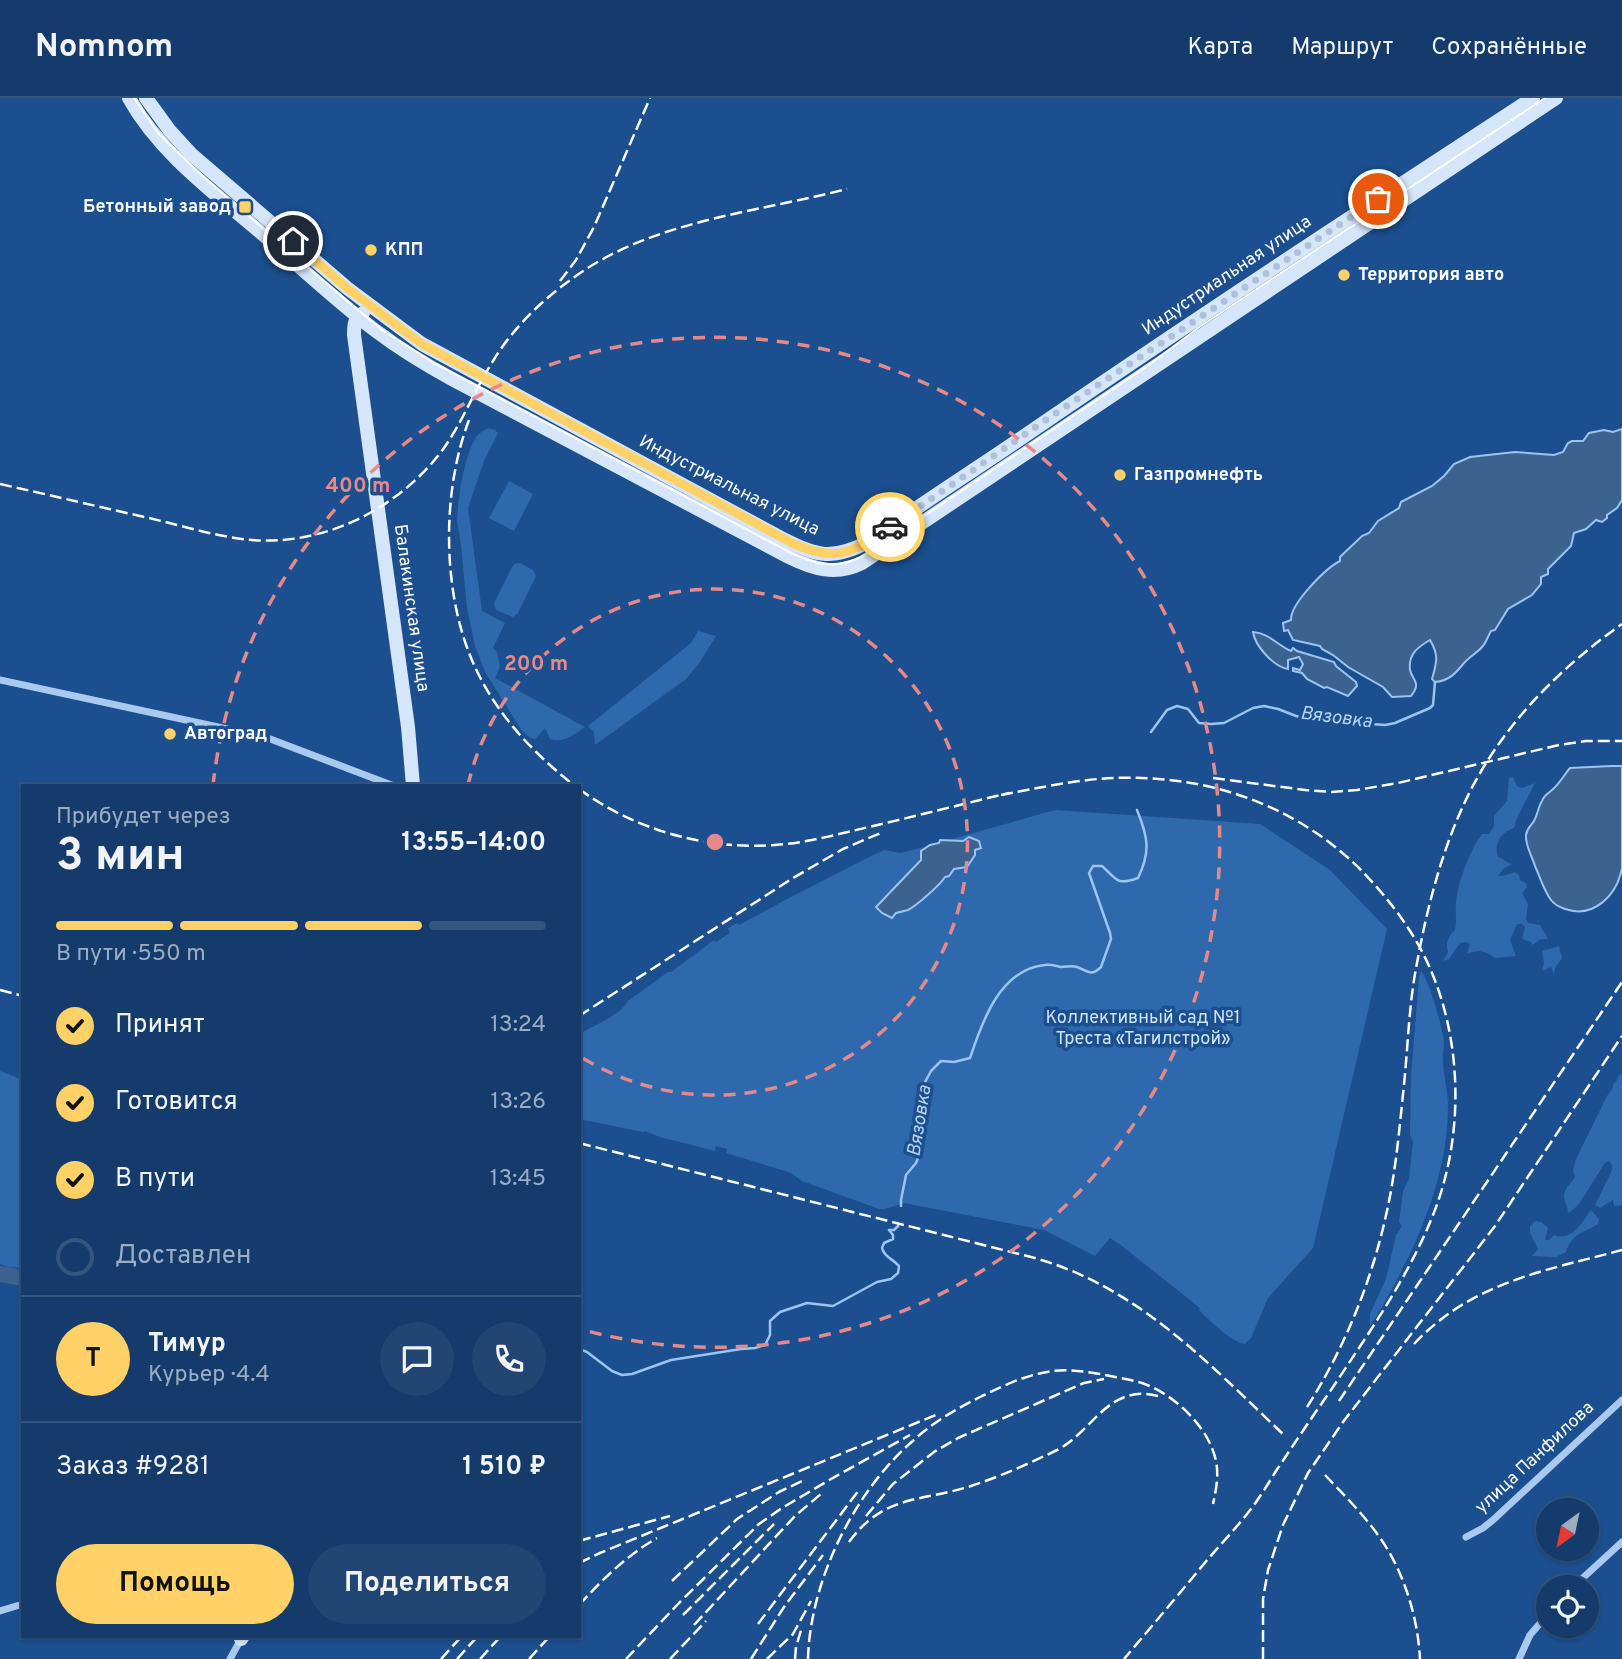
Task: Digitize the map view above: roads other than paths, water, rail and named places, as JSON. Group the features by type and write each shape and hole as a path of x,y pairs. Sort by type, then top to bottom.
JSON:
{"main road":[{"name":"Индустриальная улица","path":"129,98 153,134 180,162 374,330 403,350 435,370 789,557 818,569 842,570 862,563 1556,98"},
{"name":"Индустриальная улица","path":"146,98 191,154 347,288 422,344 781,538 816,552 841,554 868,542 1056,413 1533,98"},
{"path":"358,316 370,311 389,321"},
{"name":"Балакинская улица","path":"358,316 354,330 408,727 413,784"},
{"path":"357,353 363,339 374,330"}],"street":[{"path":"0,680 265,737 389,784"},
{"name":"улица Панфилова","path":"1466,1537 1483,1528 1507,1507 1622,1399"},
{"path":"1586,1575 1622,1542"},
{"path":"0,1611 21,1605"},
{"path":"1519,1659 1536,1628"},
{"path":"230,1659 242,1638"}],"waterway":[{"name":"Вязовка","path":"1151,732 1167,710 1177,706 1188,709 1199,723 1224,723 1253,708 1264,706 1316,720 1385,725 1430,708 1433,705 1435,682"},
{"name":"Вязовка","path":"901,1206 906,1175 919,1156 916,1143 926,1107 924,1084 931,1071 941,1061 954,1062 970,1058 987,1014 995,1000 1016,976 1029,969 1047,965 1075,966 1092,972 1101,967 1111,939 1089,873 1093,866 1102,866 1121,881 1138,878 1145,860 1146,844 1144,828 1137,810"},
{"path":"581,1350 622,1375 671,1360 765,1345 770,1335 770,1321 780,1312 807,1303 833,1306 877,1282 891,1279 898,1273 899,1266 882,1248 884,1243 893,1239 889,1230 898,1226"},
{"name":"Вязовка","path":"0,1274 21,1278"}],"tram line":[{"path":"134,98 158,133 199,173 382,330 434,363 793,554 822,564 849,562 869,553 1146,367 1198,328 1545,98"}],"railway":[{"path":"560,281 576,260 594,227 650,98"},
{"path":"0,484 239,539 280,540 334,529 384,505 426,469 451,438 487,372 510,337 539,305 573,278 636,243 670,231 847,189"},
{"path":"469,420 453,479 449,544 456,609 464,639 484,685 505,717 545,761 573,784"},
{"path":"1307,1407 1348,1332 1384,1224 1396,1154 1414,978 1427,913 1450,838 1483,768 1528,707 1563,671 1622,624"},
{"path":"1213,778 1305,790 1357,790 1559,745 1586,741 1622,741"},
{"path":"1001,795 1098,779 1170,780 1240,795 1273,808 1304,825 1334,846 1361,870 1408,927 1423,953 1440,995 1453,1058 1455,1090 1450,1154 1433,1215 1412,1261 1373,1327 1254,1504 1124,1659"},
{"path":"581,790 624,816 647,826 697,840 749,846 811,840 1009,793"},
{"path":"581,1015 793,878 843,849 883,832"},
{"path":"1339,1401 1622,982"},
{"path":"0,990 21,995"},
{"path":"1263,1659 1263,1599 1268,1570 1283,1525 1308,1473 1343,1422 1495,1226 1622,1036"},
{"path":"581,1144 1031,1257 1069,1270 1104,1286 1168,1330 1198,1354 1284,1435"},
{"path":"1414,1344 1436,1323 1485,1293 1537,1273 1622,1250"},
{"path":"808,1659 817,1598 827,1568 855,1510 873,1484 893,1460 931,1426 973,1401 1019,1380 1049,1371 1078,1371 1142,1383 1166,1395 1198,1424 1212,1448 1217,1472 1213,1504"},
{"path":"866,1516 893,1484 934,1452 958,1438 1084,1383 1104,1379"},
{"path":"849,1542 862,1526 890,1507 971,1486 1013,1470 1068,1443 1113,1403 1140,1394 1158,1396"},
{"path":"581,1562 938,1414"},
{"path":"626,1659 759,1524 831,1479 910,1435"},
{"path":"1325,1475 1366,1520 1395,1563 1410,1603 1420,1659"},
{"path":"672,1581 737,1519 779,1492 806,1479"},
{"path":"758,1624 859,1490"},
{"path":"694,1625 795,1516 822,1493"},
{"path":"581,1540 670,1516"},
{"path":"683,1615 774,1524"},
{"path":"581,1603 615,1568 657,1538"},
{"path":"751,1659 784,1607 823,1555"},
{"path":"767,1659 793,1634 811,1601"},
{"path":"670,1659 706,1621"},
{"path":"795,1659 802,1627"},
{"path":"441,1659 460,1638"},
{"path":"457,1659 476,1638"},
{"path":"480,1659 499,1638"},
{"path":"529,1659 548,1638"}],"place":[{"name":"Бетонный завод","path":"245,207"},
{"name":"КПП","path":"371,250"},
{"name":"Территория авто","path":"1344,275"},
{"name":"Газпромнефть","path":"1120,475"},
{"name":"Автоград","path":"170,734"}],"park label":[{"name":"Коллективный сад №1 Треста «Тагилстрой»","path":"1143,1028"}]}
